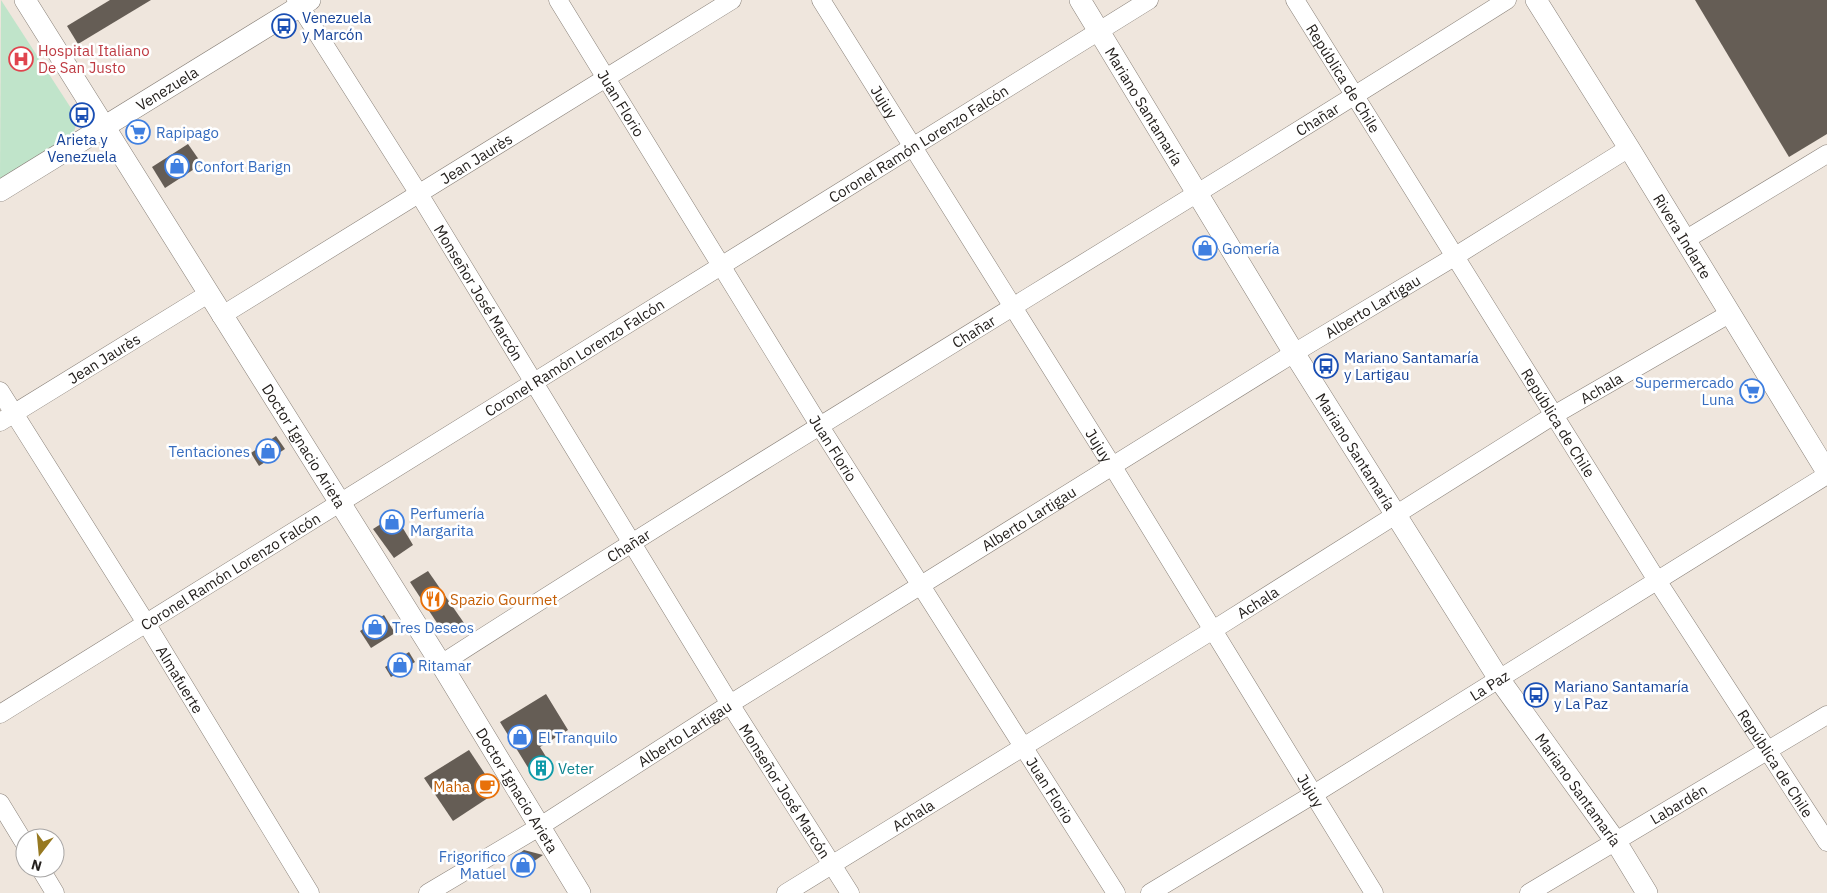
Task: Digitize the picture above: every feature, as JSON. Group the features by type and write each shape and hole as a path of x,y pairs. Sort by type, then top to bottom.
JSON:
{"street":[{"name":"Doctor Ignacio Arieta","path":"25,0 221,316 441,664 580,893"},
{"name":"Juan Florio","path":"558,0 819,425 1116,893"},
{"name":"Jean Jaurès","path":"221,316 732,0"},
{"name":"Jujuy","path":"821,0 1113,467 1374,893"},
{"name":"Mariano Santamaría","path":"1080,0 1294,353 1499,680 1616,842 1647,893"},
{"name":"Coronel Ramón Lorenzo Falcón","path":"0,714 1149,0"},
{"name":"República de Chile","path":"1295,0 1356,95 1454,258 1658,582 1769,750 1827,842"},
{"name":"Chañar","path":"441,664 819,425 1013,308 1506,0"},
{"name":"Rivera Indarte","path":"1536,0 1629,148 1729,314 1820,448 1827,474"},
{"name":"Venezuela","path":"0,191 302,2"},
{"name":"Monseñor José Marcón","path":"302,2 730,704 850,893"},
{"name":"Alberto Lartigau","path":"428,893 539,827 730,704 1294,353 1454,258 1629,148"},
{"path":"1685,240 1827,154"},
{"name":"Jean Jaurès","path":"7,418 208,294"},
{"name":"Achala","path":"786,893 1213,630 1554,415 1729,314"},
{"name":"Almafuerte","path":"0,391 7,418 146,623 310,893"},
{"name":"La Paz","path":"1150,893 1658,582 1827,474"},
{"name":"Labardén","path":"1529,893 1827,714"},
{"path":"0,803 15,828"},
{"path":"46,878 55,893"}],"green space":[{"name":"Hospital Italiano De San Justo","path":"1,0 78,119 73,135 0,179"}],"building":[{"path":"110,0 151,0 78,44 67,26"},
{"path":"1695,0 1827,0 1827,134 1789,157"},
{"name":"Confort Barign","path":"188,144 202,164 165,188 152,167"},
{"name":"Tentaciones","path":"276,436 285,449 259,466 251,453"},
{"path":"395,515 413,545 394,558 373,529"},
{"path":"428,571 464,623 451,632 441,629 410,582"},
{"path":"384,615 395,633 371,648 360,631"},
{"name":"Ritamar","path":"409,652 415,662 391,677 385,667"},
{"path":"546,694 568,730 540,747 553,768 535,779 500,722"},
{"path":"469,750 497,792 453,821 424,778"},
{"name":"Frigorifico Matuel","path":"524,850 543,855 521,870 513,858"}],"place":[{"name":"Venezuela y Marcón","path":"284,26"},
{"name":"Hospital Italiano De San Justo","path":"21,59"},
{"name":"Arieta y Venezuela","path":"82,115"},
{"name":"Rapipago","path":"138,132"},
{"name":"Confort Barign","path":"177,166"},
{"name":"Gomería","path":"1205,248"},
{"name":"Mariano Santamaría y Lartigau","path":"1326,366"},
{"name":"Supermercado Luna","path":"1752,391"},
{"name":"Tentaciones","path":"268,451"},
{"name":"Perfumería Margarita","path":"392,522"},
{"name":"Spazio Gourmet","path":"433,599"},
{"name":"Tres Deseos","path":"375,627"},
{"name":"Ritamar","path":"400,665"},
{"name":"Mariano Santamaría y La Paz","path":"1536,695"},
{"name":"El Tranquilo","path":"520,737"},
{"name":"Veter","path":"541,768"},
{"name":"Maha","path":"487,786"},
{"name":"Frigorifico Matuel","path":"523,865"}]}
